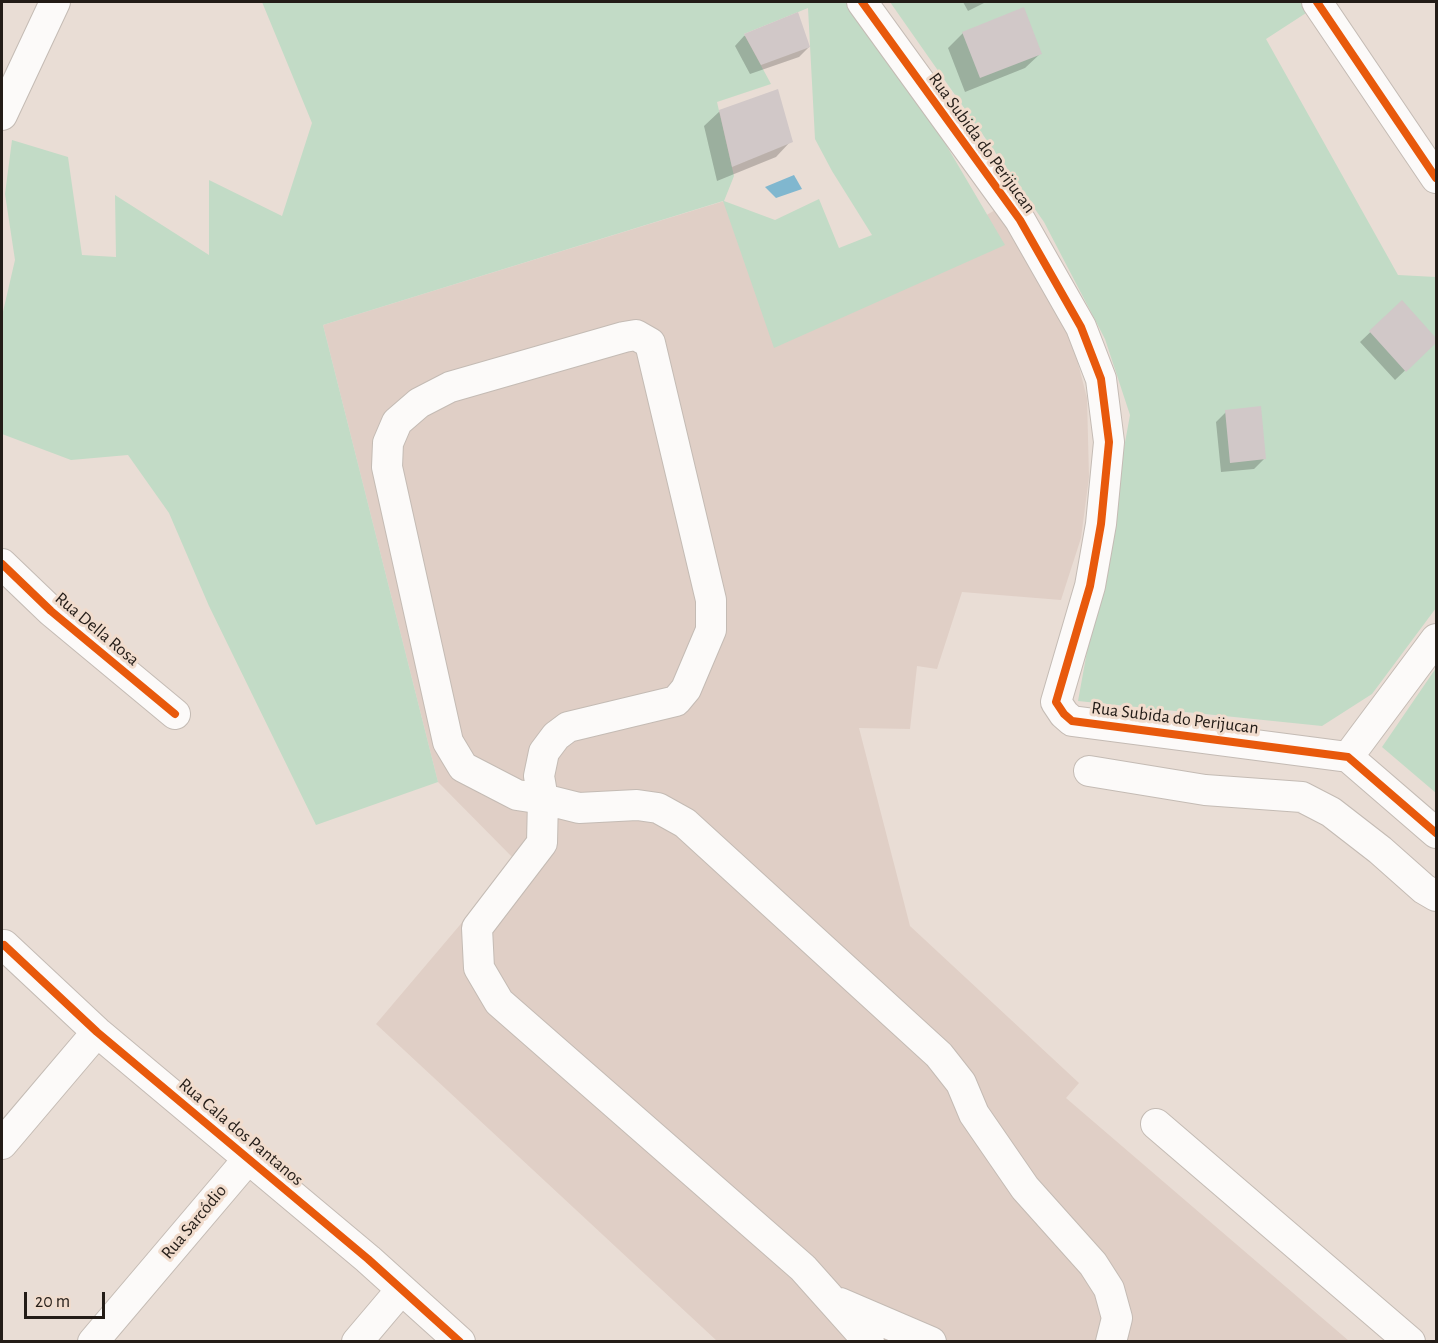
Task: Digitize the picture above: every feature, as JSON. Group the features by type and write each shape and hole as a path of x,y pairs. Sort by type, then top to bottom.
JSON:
{"street":[{"path":"2,115 55,2"},
{"name":"Rua Subida do Perijucan","path":"862,2 1020,220 1081,327 1101,379 1109,442 1101,524 1090,586 1056,702 1072,721 1348,757"},
{"path":"1317,2 1437,178"},
{"path":"869,1341 803,1268 499,1002 479,968 477,928 542,843 543,800 539,776 544,752 556,736 568,727 676,702 686,689 711,630 711,600 650,343 636,335 450,387 419,403 397,422 388,443 387,467 448,741 464,767 517,795 543,800 579,808 637,805 658,808 686,823 939,1055 961,1083 974,1114 1025,1188 1094,1264 1109,1289 1117,1318 1111,1341"},
{"name":"Rua Della Rosa","path":"2,564 51,611 175,714"},
{"path":"1437,639 1348,757 1437,832"},
{"path":"1089,771 1205,790 1302,797 1331,812 1380,850 1424,890 1437,896"},
{"name":"Rua Cala dos Pantanos","path":"4,945 97,1032 249,1158 459,1341"},
{"path":"2,1144 97,1032"},
{"path":"1156,1124 1410,1341"},
{"name":"Rua Sarcódio","path":"93,1341 249,1158"},
{"path":"357,1341 401,1290"},
{"path":"831,1299 931,1341"}],"shaded area":[{"path":"724,201 778,335 997,209 1072,340 1087,398 1089,477 1081,538 1061,600 962,592 937,669 917,666 910,729 859,728 910,926 1079,1083 1066,1098 1349,1341 717,1341 376,1024 515,860 438,782 323,325"}],"green space":[{"path":"262,2 862,2 1005,245 774,348 723,201 323,325 438,782 316,825 209,606 169,513 128,455 71,460 2,434 2,316 15,260 5,194 12,140 68,157 82,255 116,257 115,195 209,255 209,180 282,216 312,123","holes":["808,8 815,139 872,235 839,248 819,199 775,220 724,201 734,176 717,102 771,84 744,34"]},
{"path":"890,2 1323,2 1266,39 1398,275 1436,277 1436,608 1372,694 1322,726 1078,701 1130,415 1105,339 1044,222"},
{"path":"1436,668 1436,793 1382,747"}],"water":[{"path":"794,175 802,189 776,198 765,187"}],"building":[{"path":"1024,7 1042,54 980,78 962,32"},
{"path":"798,12 810,47 761,65 744,34"},
{"path":"778,89 793,142 732,167 719,110"},
{"path":"1402,300 1436,338 1436,343 1406,372 1369,331"},
{"path":"1261,406 1266,459 1230,463 1225,410"}],"cycle path":[{"path":"862,2 1020,220 1081,327 1101,379 1109,442 1101,524 1090,586 1056,702 1064,714 1072,721 1348,757 1436,833"},
{"path":"1317,2 1436,178"},
{"path":"2,564 51,611 175,714"},
{"path":"4,945 97,1032 368,1259 460,1342"}]}
